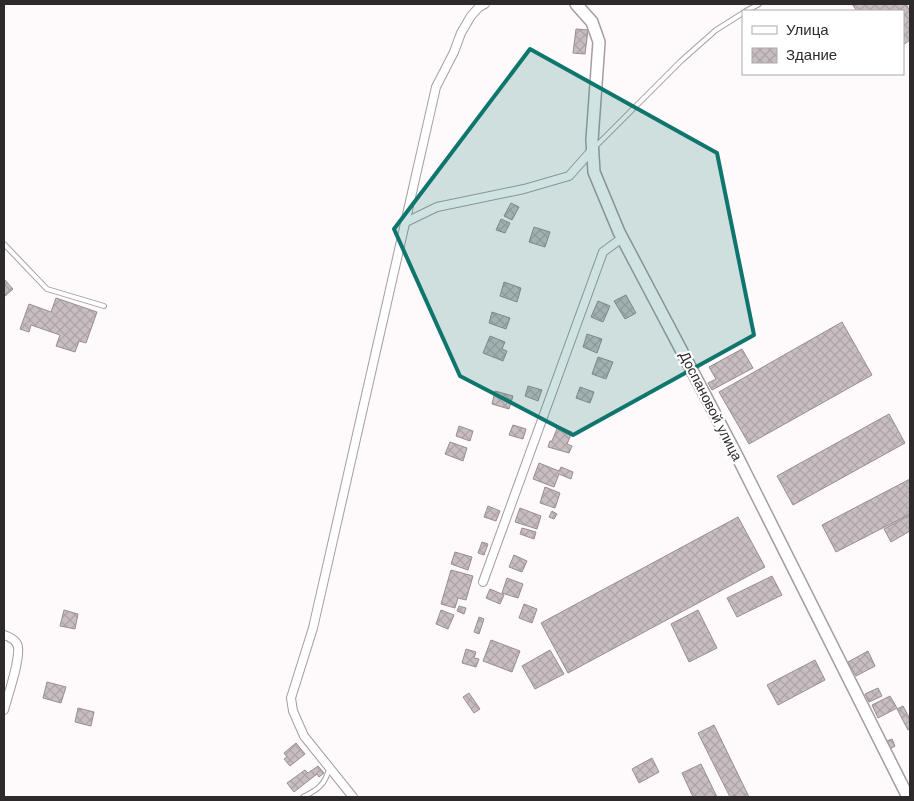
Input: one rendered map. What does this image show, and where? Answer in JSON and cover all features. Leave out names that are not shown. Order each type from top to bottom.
[{"type":"street","points":[[354,797],[304,736],[296,721],[291,698],[313,628],[436,87],[454,52],[464,27],[471,16],[484,4]]},
{"type":"street","name":"Доспановой улица","points":[[576,4],[592,22],[600,42],[592,132],[594,172],[622,238],[734,452],[905,796]]},
{"type":"street","points":[[406,222],[437,207],[524,189],[569,176],[593,149]]},
{"type":"street","points":[[483,582],[603,252],[622,238]]},
{"type":"street","points":[[4,636],[10,637],[16,642],[18,647],[15,670],[4,710]]},
{"type":"lane","points":[[748,10],[759,4]]},
{"type":"lane","points":[[593,149],[681,61],[716,30],[742,13]]},
{"type":"lane","points":[[4,244],[47,289],[104,306]]},
{"type":"lane","points":[[303,797],[318,790],[327,779],[329,767]]},
{"type":"highlighted area","points":[[530,49],[717,153],[754,335],[573,435],[460,376],[394,229]]},
{"type":"building","points":[[852,4],[906,4],[910,11],[910,40],[904,44],[904,10],[856,10]]},
{"type":"building","points":[[576,29],[588,30],[585,54],[573,53]]},
{"type":"building","points":[[511,203],[519,207],[512,220],[504,216]]},
{"type":"building","points":[[501,219],[510,223],[505,233],[496,230]]},
{"type":"building","points":[[534,227],[550,232],[545,247],[529,242]]},
{"type":"building","points":[[4,279],[13,289],[4,297]]},
{"type":"building","points":[[504,282],[521,288],[517,302],[500,296]]},
{"type":"building","points":[[626,295],[636,313],[625,319],[614,301]]},
{"type":"building","points":[[56,298],[97,312],[86,343],[79,341],[75,352],[56,346],[60,335],[31,325],[29,332],[20,329],[29,304],[51,312]]},
{"type":"building","points":[[598,301],[610,306],[603,322],[591,317]]},
{"type":"building","points":[[492,312],[510,318],[506,329],[489,323]]},
{"type":"building","points":[[842,322],[872,375],[749,444],[719,392]]},
{"type":"building","points":[[587,334],[602,339],[597,353],[583,347]]},
{"type":"building","points":[[490,336],[505,342],[502,349],[507,351],[503,361],[483,353]]},
{"type":"building","points":[[742,349],[753,368],[712,390],[708,383],[716,379],[709,367]]},
{"type":"building","points":[[598,357],[613,362],[606,379],[592,374]]},
{"type":"building","points":[[528,386],[542,390],[538,401],[525,396]]},
{"type":"building","points":[[580,387],[594,392],[590,403],[576,398]]},
{"type":"building","points":[[495,391],[513,396],[509,409],[492,404]]},
{"type":"building","points":[[889,414],[905,443],[793,505],[777,476]]},
{"type":"building","points":[[513,425],[526,429],[523,439],[509,435]]},
{"type":"building","points":[[459,426],[473,431],[470,441],[456,436]]},
{"type":"building","points":[[558,426],[572,432],[567,444],[572,446],[569,453],[548,447]]},
{"type":"building","points":[[450,442],[467,448],[463,461],[445,454]]},
{"type":"building","points":[[539,463],[559,471],[561,467],[573,472],[571,479],[559,474],[554,487],[533,479]]},
{"type":"building","points":[[910,479],[910,514],[836,552],[822,525]]},
{"type":"building","points":[[545,487],[560,493],[555,508],[540,503]]},
{"type":"building","points":[[488,506],[500,511],[496,521],[484,517]]},
{"type":"building","points":[[520,508],[541,516],[537,529],[515,522]]},
{"type":"building","points":[[552,511],[557,514],[554,519],[549,517]]},
{"type":"building","points":[[910,515],[910,531],[891,542],[884,529]]},
{"type":"building","points":[[738,517],[765,567],[568,673],[541,623]]},
{"type":"building","points":[[522,528],[536,532],[534,539],[520,534]]},
{"type":"building","points":[[482,542],[488,544],[484,555],[478,553]]},
{"type":"building","points":[[455,552],[472,557],[468,570],[451,564]]},
{"type":"building","points":[[514,555],[527,561],[522,572],[509,567]]},
{"type":"building","points":[[451,570],[473,576],[466,600],[458,598],[455,608],[441,604]]},
{"type":"building","points":[[772,576],[782,595],[737,617],[727,598]]},
{"type":"building","points":[[507,578],[523,584],[518,598],[502,593]]},
{"type":"building","points":[[490,589],[504,595],[500,604],[486,598]]},
{"type":"building","points":[[524,604],[537,609],[532,623],[519,618]]},
{"type":"building","points":[[459,606],[466,608],[464,614],[457,611]]},
{"type":"building","points":[[64,610],[78,614],[75,629],[60,626]]},
{"type":"building","points":[[441,610],[454,615],[448,629],[436,624]]},
{"type":"building","points":[[698,610],[717,648],[689,662],[671,624]]},
{"type":"building","points":[[479,617],[484,619],[479,634],[474,632]]},
{"type":"building","points":[[491,640],[520,651],[512,672],[483,661]]},
{"type":"building","points":[[466,649],[476,652],[474,658],[479,659],[476,667],[462,663]]},
{"type":"building","points":[[550,650],[564,674],[535,689],[522,666]]},
{"type":"building","points":[[868,651],[875,666],[856,676],[848,662]]},
{"type":"building","points":[[815,660],[825,680],[778,705],[767,685]]},
{"type":"building","points":[[47,682],[66,687],[61,703],[43,698]]},
{"type":"building","points":[[878,688],[882,696],[869,702],[865,694]]},
{"type":"building","points":[[469,693],[480,709],[474,713],[463,697]]},
{"type":"building","points":[[890,696],[897,708],[878,718],[872,705]]},
{"type":"building","points":[[903,706],[910,719],[910,729],[908,730],[897,709]]},
{"type":"building","points":[[78,708],[94,712],[91,726],[75,722]]},
{"type":"building","points":[[714,725],[749,797],[736,797],[735,795],[730,797],[698,733]]},
{"type":"building","points":[[892,739],[895,746],[890,749],[887,741]]},
{"type":"building","points":[[296,743],[305,754],[290,766],[284,759],[287,757],[284,753]]},
{"type":"building","points":[[652,758],[659,772],[639,783],[632,769]]},
{"type":"building","points":[[701,764],[717,797],[693,797],[682,773]]},
{"type":"building","points":[[318,766],[324,773],[319,777],[317,774],[294,792],[287,783],[305,770],[308,773]]}]
